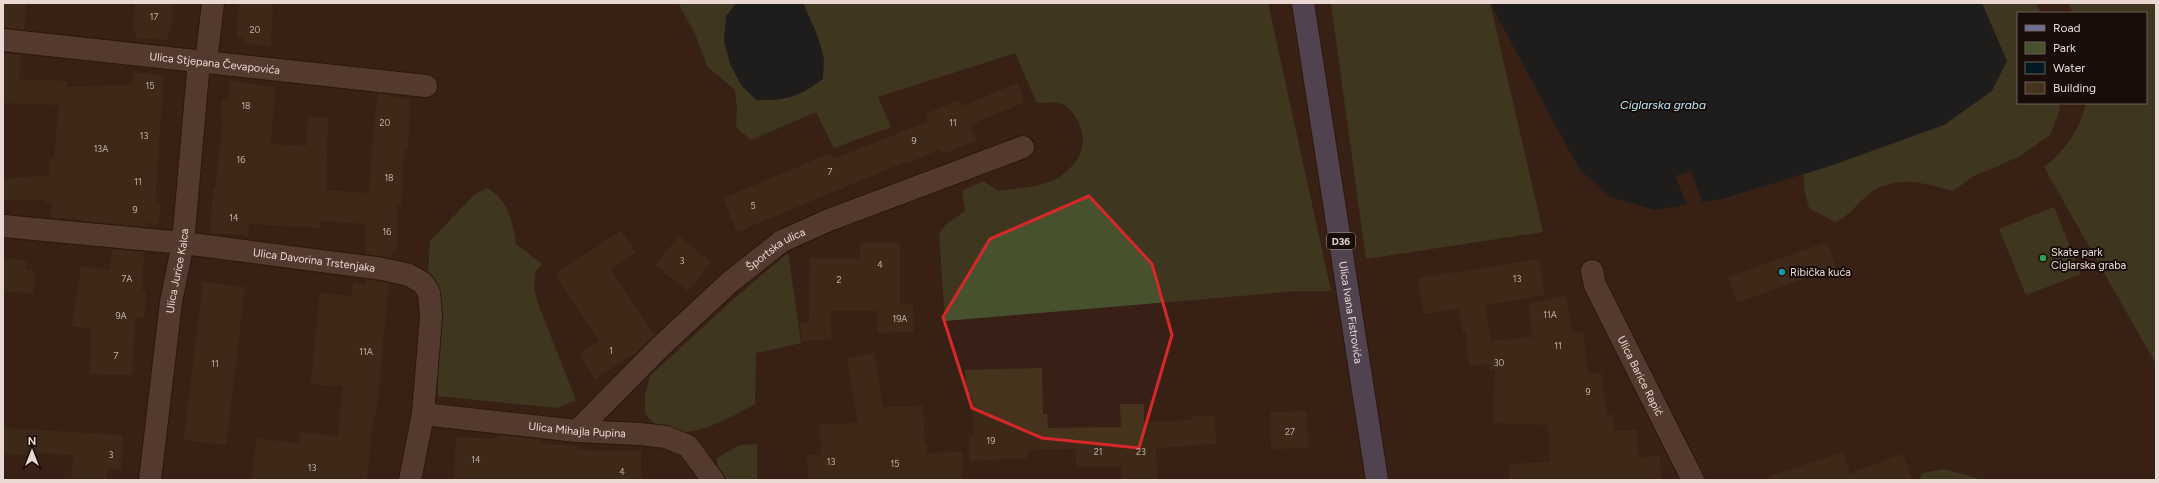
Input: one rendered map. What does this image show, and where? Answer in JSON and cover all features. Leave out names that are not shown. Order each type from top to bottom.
[{"type":"main road","name":"Ulica Ivana Fistrovića","points":[[1303,3],[1377,480]]},
{"type":"street","name":"Ulica Jurice Kalca","points":[[150,480],[171,302],[183,243],[203,62],[213,3]]},
{"type":"street","name":"Ulica Stjepana Čevapovića","points":[[3,40],[426,86]]},
{"type":"street","name":"Športska ulica","points":[[577,431],[660,347],[730,282],[782,241],[830,220],[1023,147]]},
{"type":"street","name":"Ulica Davorina Trstenjaka","points":[[3,226],[183,243],[397,272],[423,283],[429,293],[431,317],[423,414],[410,480]]},
{"type":"street","name":"Ulica Barice Rapić","points":[[1592,271],[1595,285],[1693,480]]},
{"type":"street","name":"Ulica Mihajla Pupina","points":[[423,414],[577,431],[640,434],[666,437],[688,446],[713,480]]},
{"type":"highlighted area","points":[[1089,196],[1152,264],[1172,335],[1139,448],[1042,438],[972,408],[943,317],[990,239]]},
{"type":"green space","points":[[678,3],[1268,3],[1331,291],[1297,291],[945,321],[939,234],[945,225],[965,211],[962,191],[983,181],[998,191],[1040,185],[1061,176],[1075,163],[1082,149],[1083,141],[1080,125],[1072,112],[1061,104],[1037,103],[1015,53],[878,97],[891,127],[834,148],[816,112],[751,140],[736,127],[737,110],[735,90],[708,67],[695,34]]},
{"type":"green space","points":[[1331,3],[1490,3],[1543,232],[1366,259]]},
{"type":"green space","points":[[1972,3],[2036,3],[2040,12],[2017,12],[2017,104],[2060,104],[2059,112],[2050,135],[2018,157],[1972,177],[1953,191],[1917,183],[1895,183],[1874,191],[1840,220],[1835,222],[1809,208],[1804,188],[1804,171]]},
{"type":"green space","points":[[2068,3],[2156,3],[2156,364],[2044,167],[2059,154],[2071,139],[2080,122],[2086,104],[2147,104],[2147,12],[2072,12]]},
{"type":"green space","points":[[488,188],[495,193],[505,205],[513,227],[516,244],[542,264],[535,272],[534,287],[538,304],[576,400],[557,408],[438,396],[437,297],[429,281],[428,272],[430,241],[475,194]]},
{"type":"green space","name":"Skate park Ciglarska graba","points":[[2054,207],[2081,274],[2026,295],[1999,229]]},
{"type":"green space","points":[[788,253],[801,343],[756,353],[755,404],[720,422],[693,431],[680,432],[668,430],[656,425],[645,413],[645,396],[650,376],[737,296]]},
{"type":"green space","points":[[757,444],[757,480],[728,480],[718,468],[717,458],[740,445]]},
{"type":"green space","points":[[1944,469],[1983,480],[1919,480],[1923,473]]},
{"type":"water","points":[[736,3],[803,3],[817,34],[824,58],[823,79],[807,90],[792,97],[776,100],[756,100],[741,85],[730,64],[724,41],[726,16]]},
{"type":"water","name":"Ciglarska graba","points":[[1490,3],[1982,3],[2007,61],[1992,91],[1944,125],[1830,166],[1722,199],[1655,210],[1610,197],[1579,169]]},
{"type":"pier","points":[[1691,171],[1703,204],[1688,207],[1675,176]]},
{"type":"building","points":[[3,3],[26,3],[24,30],[3,28]]},
{"type":"building","points":[[135,3],[173,3],[171,33],[168,33],[167,40],[136,38],[136,31],[133,31]]},
{"type":"building","points":[[239,3],[273,3],[271,46],[242,44],[244,38],[237,38]]},
{"type":"building","points":[[3,53],[21,55],[19,79],[67,81],[67,87],[132,85],[133,73],[164,75],[155,203],[160,203],[159,224],[145,223],[145,227],[81,221],[81,219],[51,218],[52,203],[45,202],[45,200],[3,200],[3,179],[49,175],[50,158],[54,158],[59,105],[3,103]]},
{"type":"building","points":[[230,81],[275,87],[271,144],[306,146],[308,117],[328,118],[326,190],[369,193],[373,135],[378,93],[410,100],[408,150],[404,150],[401,206],[397,206],[397,251],[392,251],[392,258],[366,254],[366,224],[321,221],[321,228],[249,224],[248,235],[210,233],[213,190],[215,190],[223,119],[221,119],[222,100],[228,101]]},
{"type":"building","points":[[1017,83],[1025,102],[970,125],[976,141],[942,154],[940,149],[906,164],[905,162],[737,232],[723,198],[831,153],[833,159],[929,121],[926,114],[959,100],[962,106]]},
{"type":"building","points":[[621,231],[636,253],[611,269],[654,335],[637,352],[595,379],[579,354],[599,341],[555,274]]},
{"type":"building","points":[[679,236],[711,262],[688,291],[655,265]]},
{"type":"building","points":[[860,242],[900,242],[900,304],[913,304],[914,332],[878,333],[877,311],[830,311],[832,339],[802,341],[800,323],[809,322],[810,258],[860,258]]},
{"type":"building","name":"Ribička kuća","points":[[1827,242],[1836,267],[1737,303],[1728,277]]},
{"type":"building","points":[[112,249],[144,252],[142,291],[146,291],[144,318],[135,318],[132,375],[90,374],[91,329],[72,326],[81,266],[110,270]]},
{"type":"building","points":[[3,258],[27,261],[26,270],[36,271],[33,294],[3,291]]},
{"type":"building","points":[[1539,259],[1545,295],[1485,305],[1491,341],[1533,337],[1528,303],[1566,296],[1572,333],[1583,332],[1588,374],[1601,372],[1607,415],[1613,415],[1614,431],[1637,430],[1638,457],[1660,456],[1661,480],[1509,480],[1509,464],[1550,462],[1548,425],[1493,423],[1495,370],[1489,370],[1489,364],[1469,366],[1466,332],[1463,333],[1459,309],[1424,314],[1418,278]]},
{"type":"building","points":[[366,279],[389,283],[376,416],[373,416],[367,480],[251,480],[257,438],[299,444],[300,432],[338,436],[343,387],[311,384],[320,293],[352,296],[353,283],[366,284]]},
{"type":"building","points":[[203,282],[245,287],[226,445],[184,440]]},
{"type":"building","points":[[874,353],[883,407],[923,406],[925,444],[927,444],[927,453],[962,452],[962,480],[808,480],[807,455],[821,455],[820,424],[858,423],[847,358]]},
{"type":"building","points":[[1042,368],[1043,414],[1047,414],[1048,428],[1121,427],[1120,404],[1144,404],[1144,422],[1193,420],[1193,416],[1215,416],[1216,444],[1156,448],[1157,480],[1122,480],[1122,466],[1076,466],[1076,449],[1028,450],[1028,458],[970,461],[969,436],[974,436],[972,397],[966,397],[965,370]]},
{"type":"building","points":[[1307,411],[1308,448],[1271,449],[1270,412]]},
{"type":"building","points":[[3,428],[123,435],[121,470],[108,469],[107,480],[71,480],[73,455],[32,453],[31,455],[3,454]]},
{"type":"building","points":[[497,435],[540,439],[539,443],[577,446],[577,450],[641,451],[641,480],[499,480],[454,478],[456,437],[497,439]]},
{"type":"building","points":[[1843,452],[1850,473],[1903,454],[1912,480],[1771,480],[1770,476]]},
{"type":"place","name":"Skate park Ciglarska graba","points":[[2043,258]]},
{"type":"place","name":"Ribička kuća","points":[[1782,272]]}]
